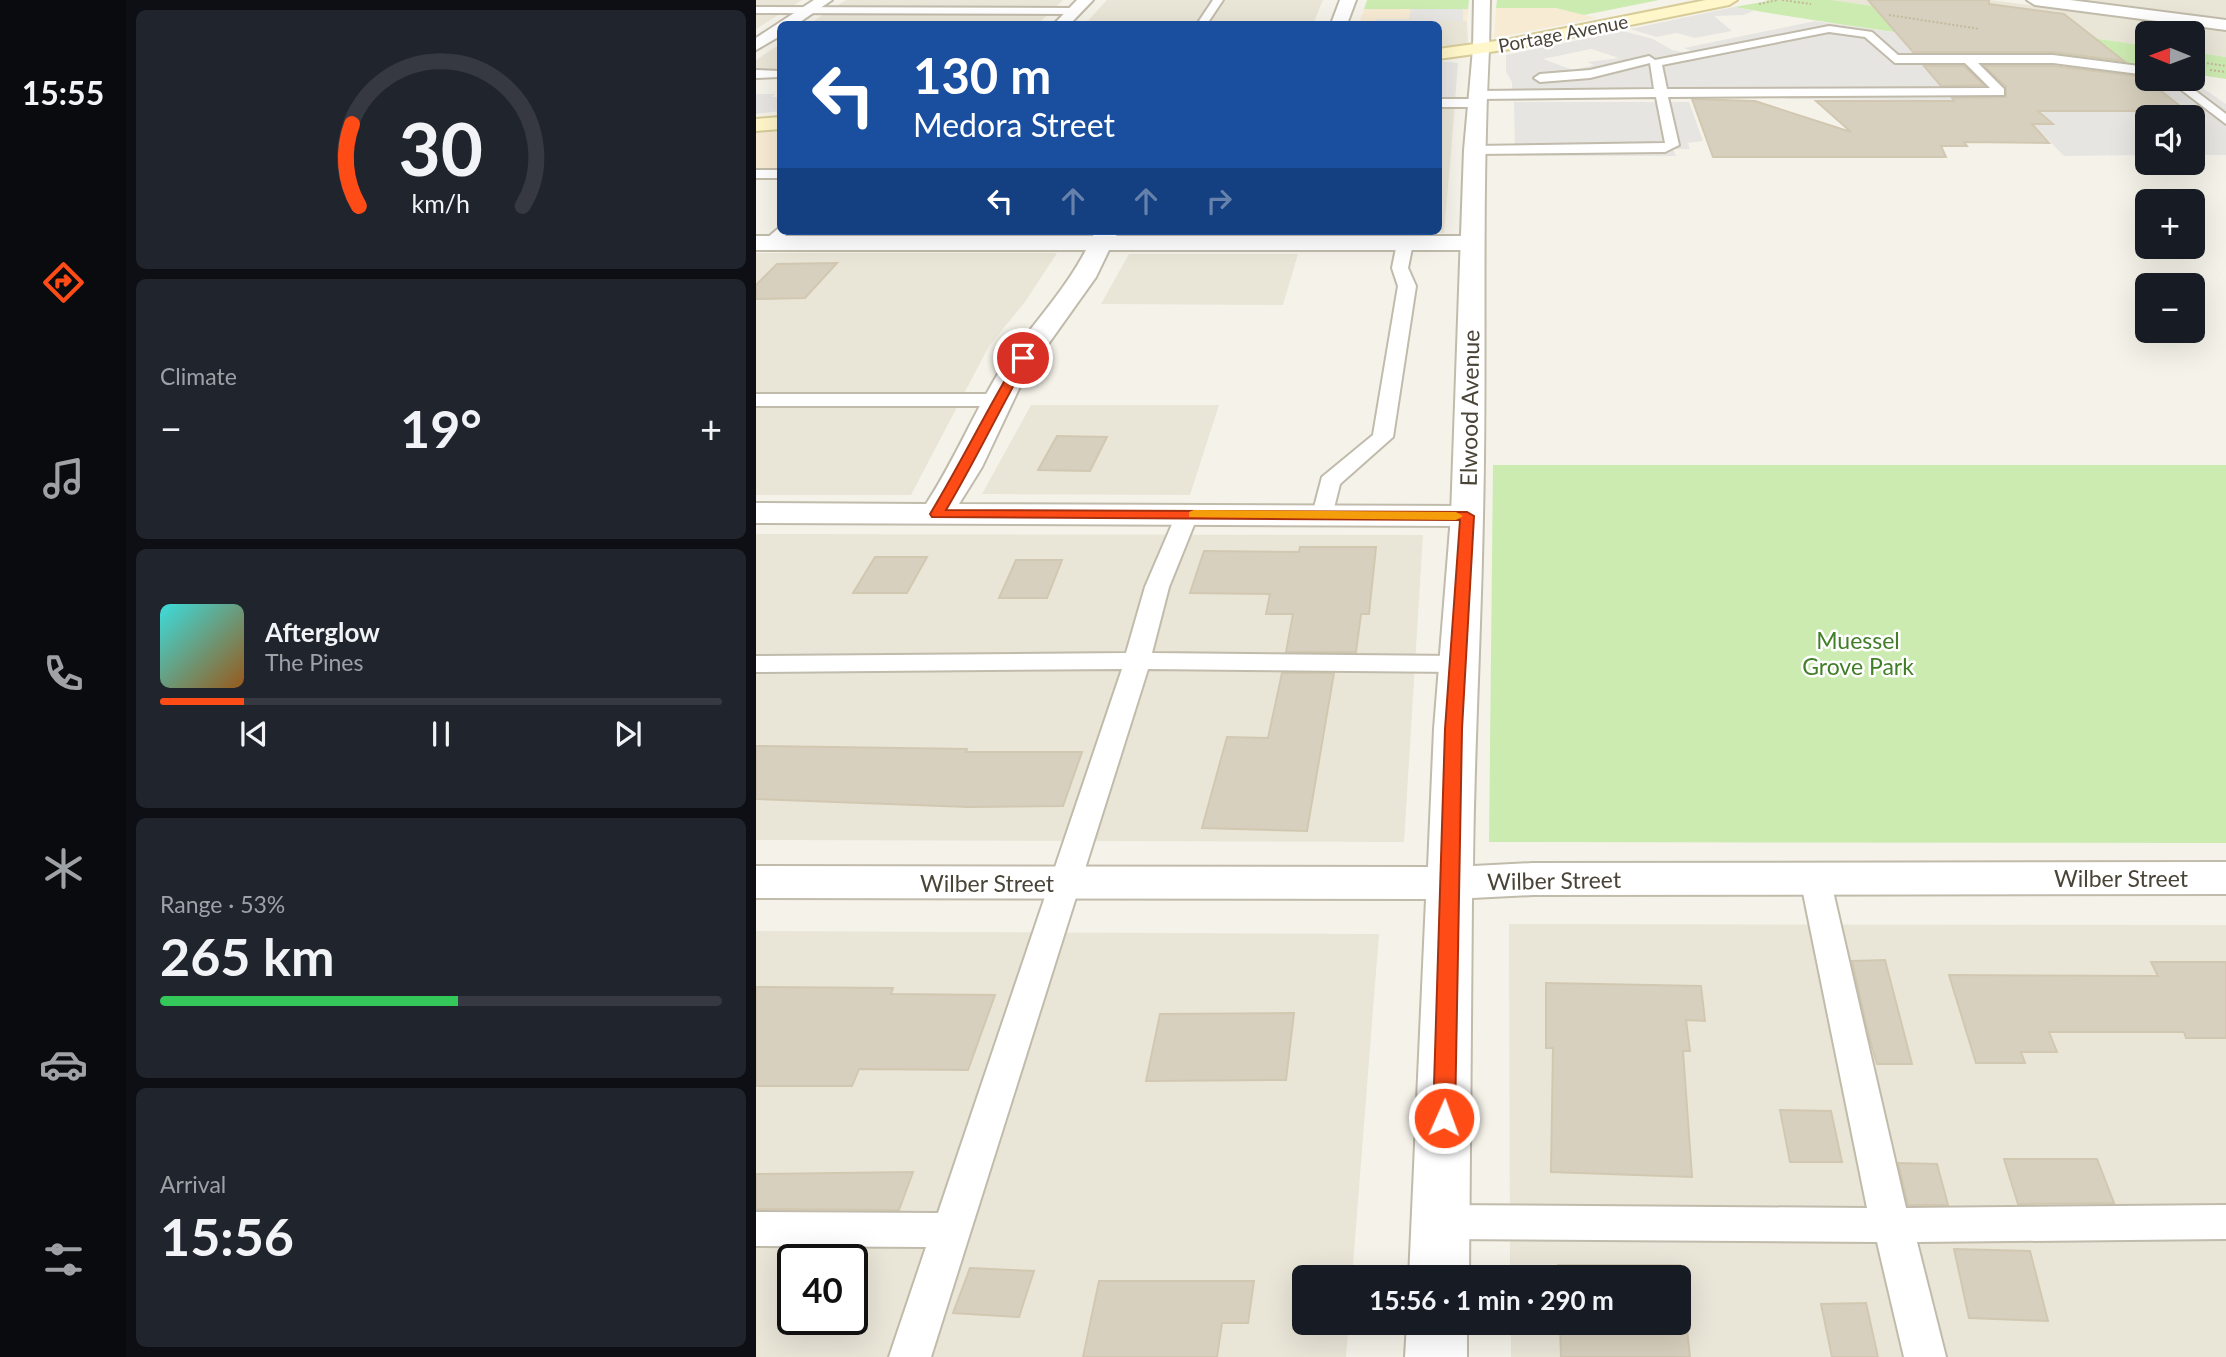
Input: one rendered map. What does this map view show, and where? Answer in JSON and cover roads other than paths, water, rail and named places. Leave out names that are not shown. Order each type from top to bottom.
[{"type":"main road","name":"Portage Avenue","points":[[1442,54],[1481,49],[1725,1]]},
{"type":"main road","points":[[756,125],[777,122]]},
{"type":"street","points":[[792,21],[824,0]]},
{"type":"street","points":[[1340,21],[1348,0]]},
{"type":"street","name":"Elwood Avenue","points":[[1439,1265],[1458,664],[1467,516],[1474,150],[1482,0]]},
{"type":"street","points":[[2035,0],[2226,25]]},
{"type":"street","points":[[1065,21],[1080,6]]},
{"type":"street","points":[[756,45],[777,31]]},
{"type":"street","points":[[936,514],[966,467],[998,400],[1037,338],[1084,277],[1104,237]]},
{"type":"street","points":[[769,239],[1291,237],[1405,243],[1472,243]]},
{"type":"street","points":[[756,513],[1467,516]]},
{"type":"street","name":"Wilber Street","points":[[756,882],[1451,883],[1533,878],[2226,878]]},
{"type":"street","points":[[1436,1357],[1437,1335]]},
{"type":"lane","points":[[928,21],[956,0]]},
{"type":"lane","points":[[1204,21],[1218,0]]},
{"type":"lane","points":[[756,10],[942,11],[1080,6]]},
{"type":"lane","points":[[1474,150],[1660,149],[1672,145],[1656,63],[1829,29],[1868,34],[1895,59],[2053,59],[2135,69]]},
{"type":"lane","points":[[1442,103],[1661,93],[2000,92],[1968,59]]},
{"type":"lane","points":[[1522,78],[1590,74],[1649,60]]},
{"type":"lane","points":[[756,74],[777,74]]},
{"type":"lane","points":[[2189,91],[2226,120]]},
{"type":"lane","points":[[756,174],[777,174]]},
{"type":"lane","points":[[1323,515],[1330,482],[1383,437],[1407,286],[1400,268],[1405,243]]},
{"type":"lane","points":[[756,400],[998,400]]},
{"type":"lane","points":[[910,1357],[1138,661],[1157,587],[1187,514]]},
{"type":"lane","points":[[756,664],[1138,661],[1458,664]]},
{"type":"lane","points":[[1815,878],[1880,1187],[1903,1262],[1925,1357]]},
{"type":"lane","points":[[1441,1222],[1892,1225],[2226,1222]]},
{"type":"lane","points":[[756,1229],[952,1230]]},
{"type":"park label","name":"Muessel Grove Park","points":[[1858,653]]}]
